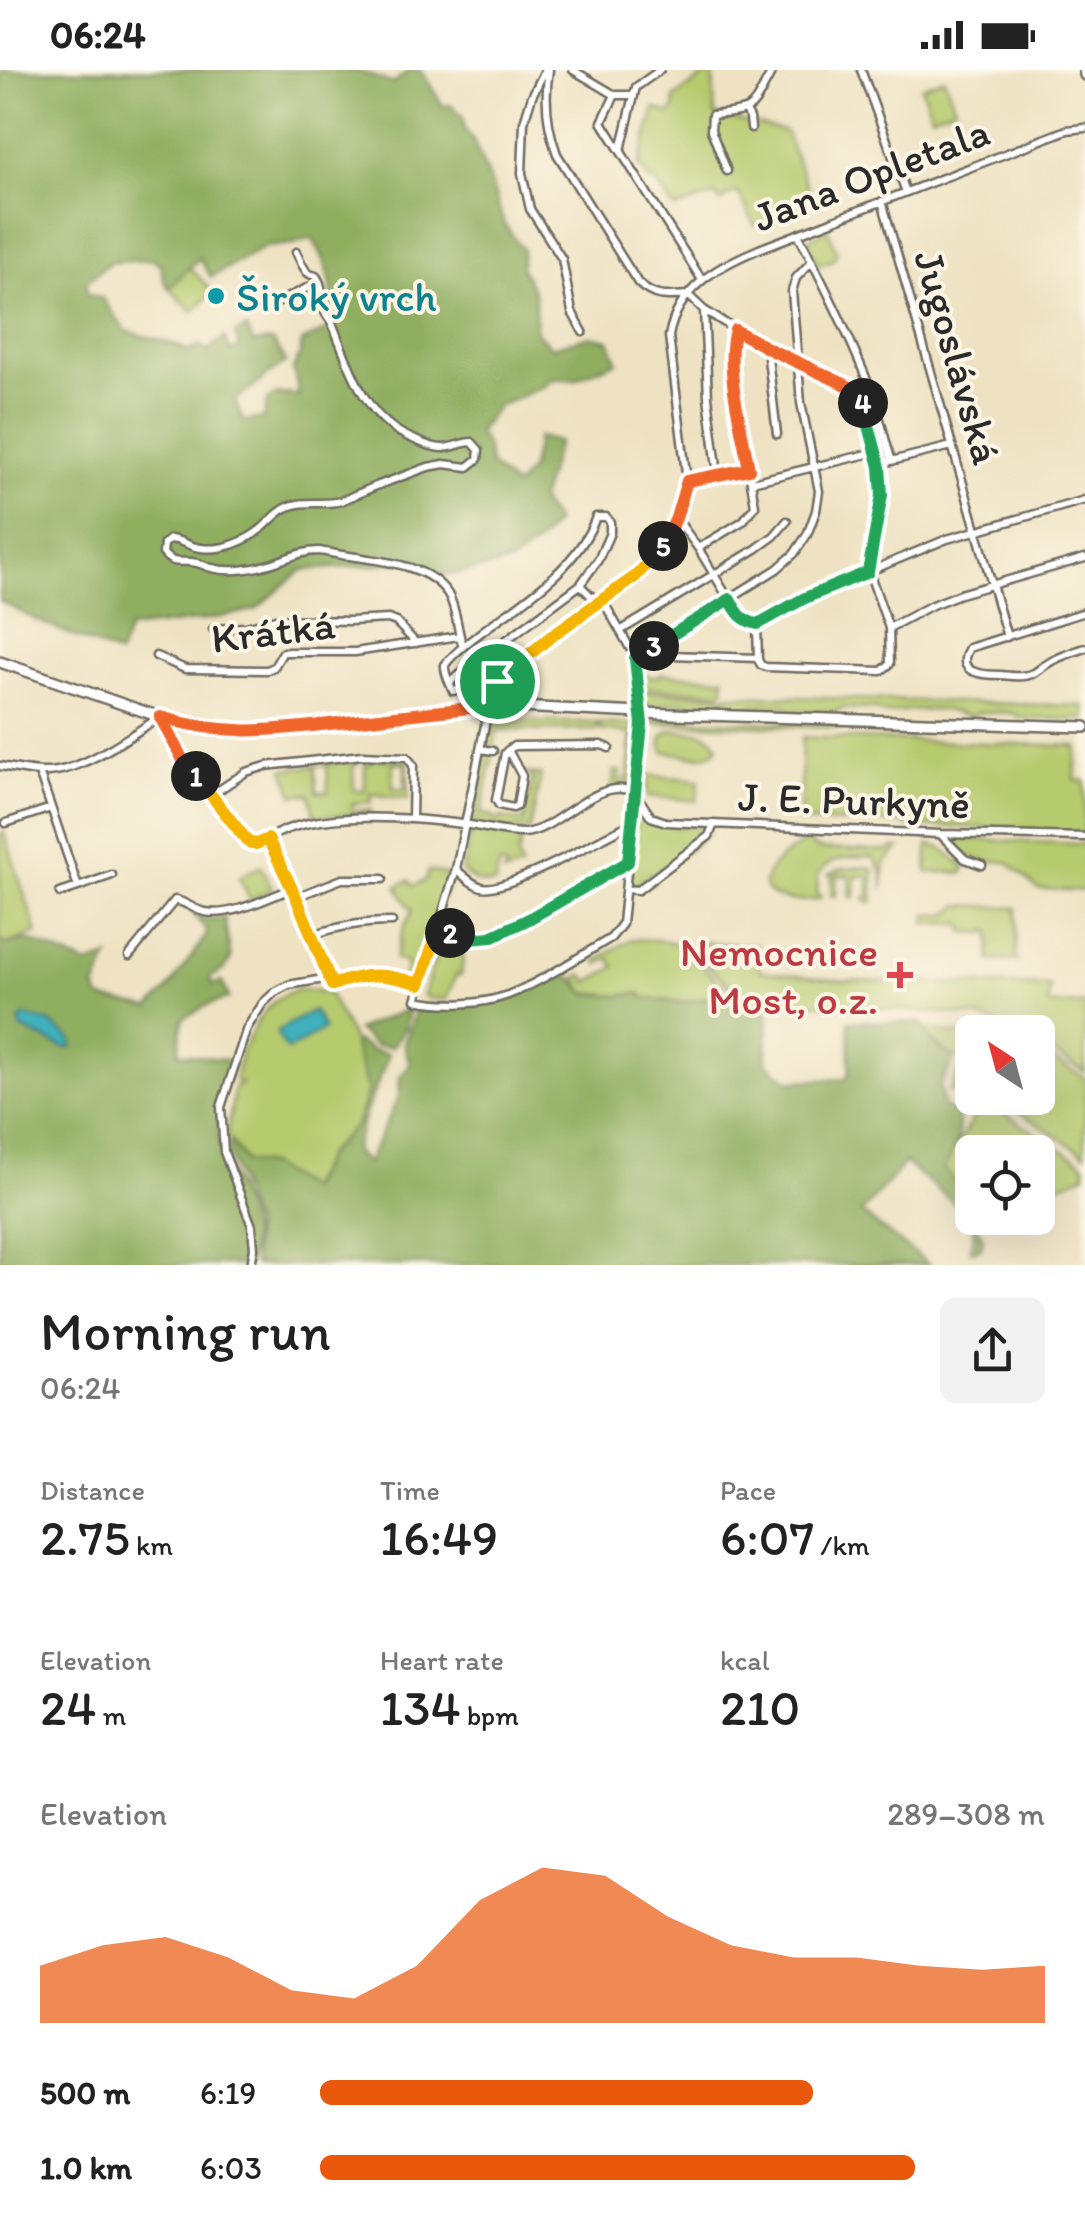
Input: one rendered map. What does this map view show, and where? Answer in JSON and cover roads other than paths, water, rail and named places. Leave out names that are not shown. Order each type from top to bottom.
[{"type":"street","points":[[547,70],[549,130],[557,154],[638,283],[648,293],[664,297],[688,295],[704,310],[769,349],[874,398]]},
{"type":"street","points":[[547,70],[532,96],[524,122],[522,173],[530,209],[562,259],[572,312],[583,332]]},
{"type":"street","points":[[573,70],[614,95],[634,95]]},
{"type":"street","points":[[620,152],[636,87],[660,70]]},
{"type":"street","points":[[727,171],[712,130],[712,115],[752,108],[772,70]]},
{"type":"street","points":[[861,70],[906,192]]},
{"type":"street","points":[[614,95],[602,122],[702,280]]},
{"type":"street","points":[[746,112],[751,128]]},
{"type":"street","name":"Jana Opletala","points":[[688,295],[702,280],[742,256],[1067,130],[1085,128]]},
{"type":"street","name":"Jugoslávská","points":[[882,201],[1007,637]]},
{"type":"street","points":[[798,234],[852,344],[874,398],[892,462]]},
{"type":"street","points":[[296,252],[311,286],[320,292]]},
{"type":"street","points":[[638,656],[777,569],[808,535],[819,490],[801,403],[792,291],[796,278],[812,262]]},
{"type":"street","points":[[308,273],[321,284],[322,308],[372,411],[403,435],[438,447],[472,442],[480,456],[468,467],[444,464],[428,468],[342,502],[288,506],[236,544],[212,549],[170,539],[162,550],[164,556],[170,562],[196,562],[230,570],[318,551],[417,570],[446,590],[463,646]]},
{"type":"street","points":[[279,302],[311,286]]},
{"type":"street","points":[[450,682],[580,585],[598,560],[610,533],[606,516],[596,516],[571,560],[555,576],[450,658],[445,665],[450,682],[454,691],[497,681],[599,600],[636,576],[667,540],[687,481],[669,336],[673,316],[688,295]]},
{"type":"street","points":[[704,310],[708,398],[718,476]]},
{"type":"street","points":[[698,548],[743,521],[754,506],[732,370],[735,330]]},
{"type":"street","points":[[769,349],[776,434]]},
{"type":"street","points":[[758,624],[761,666],[881,671],[890,664],[889,628],[868,572],[882,495],[879,464],[861,392]]},
{"type":"street","points":[[879,464],[952,446]]},
{"type":"street","points":[[752,482],[876,452]]},
{"type":"street","points":[[687,481],[749,469]]},
{"type":"street","points":[[676,518],[739,616],[758,624],[805,598],[948,539],[1085,500]]},
{"type":"street","points":[[620,630],[756,550],[787,521]]},
{"type":"street","points":[[889,628],[932,605],[1085,558]]},
{"type":"street","points":[[580,585],[599,600],[638,656],[640,714],[642,724],[622,924],[611,938],[512,994],[490,1001],[416,1000],[456,869],[480,748],[485,700],[640,714],[1085,727]]},
{"type":"street","points":[[1085,612],[969,648],[965,654],[970,670],[980,675],[1024,676],[1085,648]]},
{"type":"street","points":[[212,629],[276,620],[388,619],[416,643]]},
{"type":"street","name":"Krátká","points":[[156,656],[184,669],[267,670],[274,667],[283,652],[356,652],[459,636]]},
{"type":"street","points":[[662,641],[671,655]]},
{"type":"street","points":[[638,656],[758,658]]},
{"type":"street","points":[[0,662],[160,717],[212,730],[243,732],[483,711]]},
{"type":"street","points":[[495,702],[497,681]]},
{"type":"street","points":[[160,717],[183,760],[248,842],[256,844],[283,828],[303,823],[381,817],[528,832],[600,793],[628,789],[635,792]]},
{"type":"street","points":[[0,766],[52,772],[78,764],[160,717]]},
{"type":"street","points":[[480,748],[609,748]]},
{"type":"street","points":[[502,751],[522,776],[516,806],[512,808],[499,805],[496,800],[502,751]]},
{"type":"street","points":[[212,794],[246,772],[266,766],[362,755],[406,756],[413,764],[412,819]]},
{"type":"street","points":[[39,772],[78,886]]},
{"type":"street","name":"J. E. Purkyně","points":[[635,792],[651,816],[666,822],[1085,837]]},
{"type":"street","points":[[6,824],[51,808]]},
{"type":"street","points":[[456,869],[470,881],[494,887],[632,823]]},
{"type":"street","points":[[625,889],[638,890],[709,836],[714,824]]},
{"type":"street","points":[[940,834],[965,859],[982,865]]},
{"type":"street","points":[[268,839],[331,982]]},
{"type":"street","points":[[438,930],[470,939],[491,937],[628,862]]},
{"type":"street","points":[[60,893],[112,875]]},
{"type":"street","points":[[130,956],[175,900],[206,913],[236,910],[342,880],[383,879]]},
{"type":"street","points":[[313,936],[333,928],[392,922]]},
{"type":"street","points":[[251,1265],[252,1226],[224,1152],[221,1107],[246,1028],[264,1003],[288,985],[378,974],[420,984]]},
{"type":"water","points":[[313,1010],[324,1029],[286,1049],[277,1031]]},
{"type":"water","points":[[24,1016],[49,1022],[72,1040],[72,1047],[65,1048],[22,1029],[19,1021]]},
{"type":"place","name":"Široký vrch","points":[[216,296]]},
{"type":"place","name":"Nemocnice Most, o.z.","points":[[900,975]]}]
